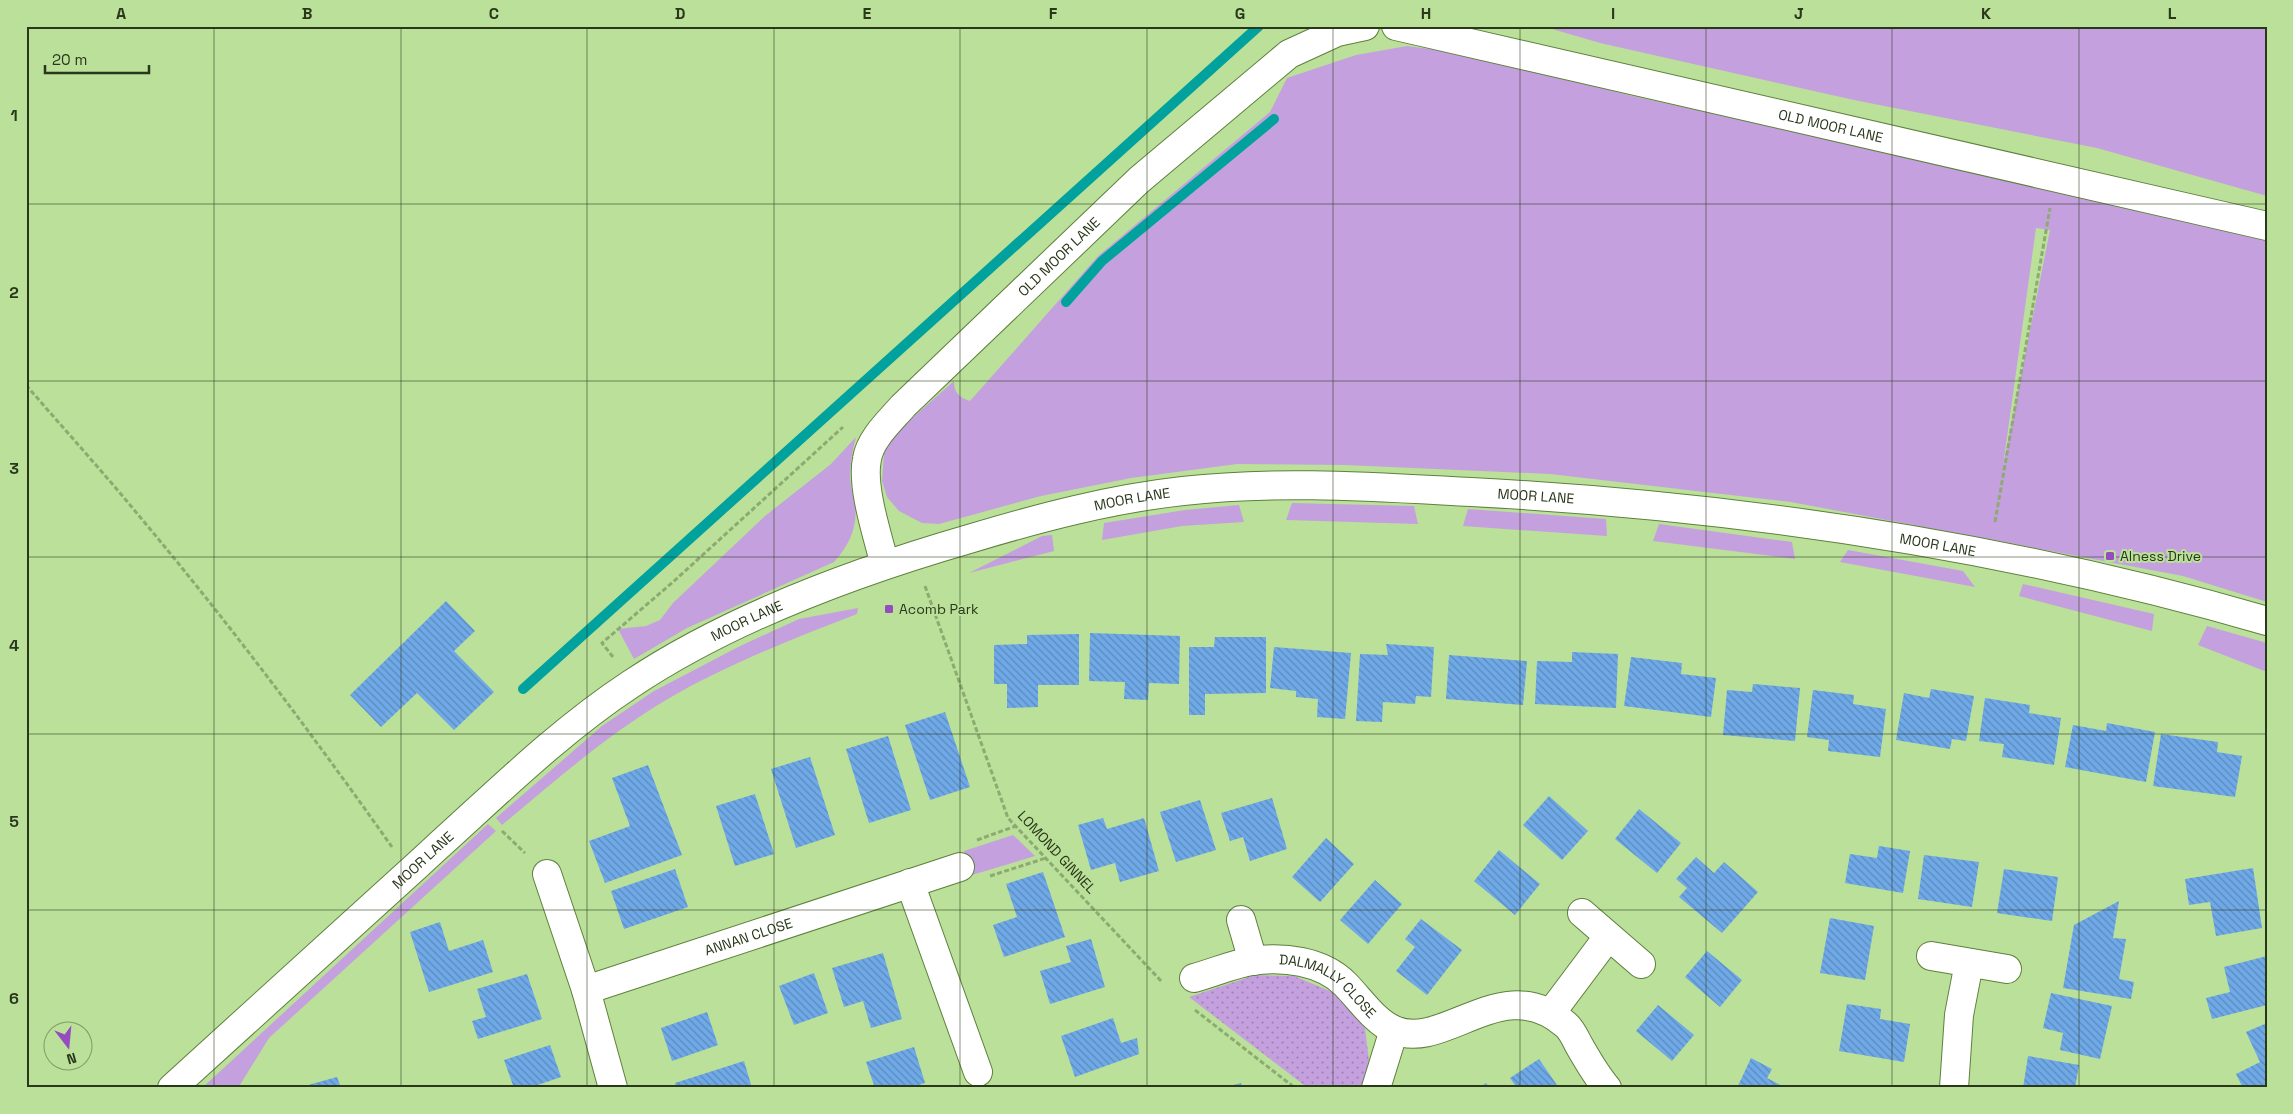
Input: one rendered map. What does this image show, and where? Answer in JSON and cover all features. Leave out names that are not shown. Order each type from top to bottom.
[{"type":"street","name":"OLD MOOR LANE","points":[[885,565],[870,501],[867,459],[879,434],[903,406],[1139,180],[1290,54],[1337,32],[1365,26]]},
{"type":"street","name":"OLD MOOR LANE","points":[[1396,26],[2267,226]]},
{"type":"street","name":"MOOR LANE","points":[[172,1088],[409,872],[582,718],[631,683],[695,645],[793,601],[914,555],[1072,510],[1173,492],[1259,486],[1338,485],[1547,496],[1665,506],[1811,526],[1989,555],[2086,575],[2267,621]]},
{"type":"street","name":"ANNAN CLOSE","points":[[586,990],[960,867]]},
{"type":"street","points":[[547,874],[586,990],[613,1088]]},
{"type":"street","points":[[910,883],[978,1072]]},
{"type":"street","points":[[1582,913],[1608,938],[1641,964]]},
{"type":"street","name":"DALMALLY CLOSE","points":[[1241,920],[1253,961]]},
{"type":"street","points":[[1551,1013],[1608,938]]},
{"type":"street","points":[[1931,956],[2008,969]]},
{"type":"street","name":"DALMALLY CLOSE","points":[[1194,978],[1253,961],[1296,960],[1322,969],[1343,982],[1375,1016],[1394,1030],[1417,1034],[1436,1029],[1478,1012],[1509,1006],[1532,1006],[1551,1013],[1568,1026],[1597,1076],[1607,1088]]},
{"type":"street","points":[[1954,1088],[1959,1015],[1969,962]]},
{"type":"street","points":[[1376,1088],[1394,1030]]},
{"type":"path","points":[[1989,555],[2055,178]]},
{"type":"path","points":[[26,385],[140,517],[266,675],[324,751],[409,872]]},
{"type":"path","points":[[631,683],[602,643],[673,582],[850,421]]},
{"type":"path","name":"LOMOND GINNEL","points":[[914,555],[1008,818],[1164,984]]},
{"type":"path","points":[[479,809],[547,874]]},
{"type":"path","points":[[1194,1009],[1296,1088]]},
{"type":"shaded area","points":[[1542,26],[2267,26],[2267,196],[2097,148],[1854,100],[1600,43]]},
{"type":"shaded area","points":[[1407,46],[1468,54],[1628,95],[2025,182],[2254,235],[2267,240],[2267,602],[2183,576],[1791,502],[1550,474],[1345,465],[1237,464],[1131,478],[1041,496],[939,524],[922,523],[899,511],[887,497],[882,481],[884,453],[893,435],[954,381],[958,394],[970,401],[1098,256],[1270,112],[1287,78],[1356,55]],"holes":[[[2036,228],[2050,230],[2003,466]]]},
{"type":"shaded area","points":[[856,437],[850,474],[856,511],[854,527],[844,549],[834,562],[687,628],[634,659],[618,629],[646,626],[660,620],[673,603],[765,516],[831,464]]},
{"type":"shaded area","points":[[1292,503],[1414,506],[1418,524],[1286,520]]},
{"type":"shaded area","points":[[1239,505],[1244,522],[1182,526],[1102,540],[1104,523],[1185,510]]},
{"type":"shaded area","points":[[1468,509],[1606,519],[1607,536],[1463,526]]},
{"type":"shaded area","points":[[1659,524],[1792,542],[1795,559],[1653,541]]},
{"type":"shaded area","points":[[1052,535],[1054,551],[969,573],[1042,536]]},
{"type":"shaded area","points":[[1848,550],[1963,571],[1975,587],[1840,562]]},
{"type":"shaded area","points":[[2023,584],[2154,614],[2152,631],[2019,596]]},
{"type":"shaded area","points":[[858,608],[857,614],[736,664],[666,700],[602,743],[502,825],[496,818],[602,726],[654,691],[740,646],[799,619]]},
{"type":"shaded area","points":[[2207,626],[2267,643],[2267,672],[2198,645]]},
{"type":"shaded area","points":[[488,824],[496,831],[269,1038],[238,1088],[202,1088]]},
{"type":"shaded area","points":[[1013,835],[1035,856],[972,875],[964,851]]},
{"type":"shaded area","points":[[1255,975],[1294,976],[1337,994],[1365,1028],[1369,1061],[1361,1088],[1308,1088],[1189,997]]},
{"type":"building","points":[[446,601],[475,631],[454,651],[494,692],[454,730],[417,693],[381,727],[350,695]]},
{"type":"building","points":[[1090,633],[1180,636],[1179,684],[1149,683],[1148,700],[1124,699],[1125,682],[1089,681]]},
{"type":"building","points":[[1079,634],[1079,685],[1038,685],[1038,707],[1007,708],[1007,684],[994,684],[994,645],[1027,644],[1027,635]]},
{"type":"building","points":[[1215,637],[1266,637],[1266,693],[1205,694],[1205,715],[1189,715],[1189,647],[1214,647]]},
{"type":"building","points":[[1386,644],[1434,647],[1431,697],[1416,696],[1415,704],[1383,702],[1382,722],[1356,721],[1360,654],[1388,655]]},
{"type":"building","points":[[1274,647],[1351,653],[1345,719],[1317,717],[1318,699],[1296,697],[1296,691],[1270,688]]},
{"type":"building","points":[[1572,652],[1618,654],[1616,708],[1535,704],[1537,661],[1572,662]]},
{"type":"building","points":[[1449,655],[1527,661],[1523,705],[1446,699]]},
{"type":"building","points":[[1631,657],[1682,663],[1681,674],[1716,678],[1711,717],[1624,706]]},
{"type":"building","points":[[1753,684],[1800,688],[1795,741],[1723,735],[1727,690],[1752,692]]},
{"type":"building","points":[[1931,689],[1974,696],[1966,741],[1952,739],[1950,749],[1896,740],[1904,693],[1929,698]]},
{"type":"building","points":[[1813,690],[1854,695],[1853,704],[1886,709],[1880,757],[1828,751],[1829,740],[1807,737]]},
{"type":"building","points":[[1985,698],[2030,705],[2029,713],[2061,718],[2054,765],[2002,757],[2004,744],[1979,741]]},
{"type":"building","points":[[945,712],[970,787],[930,800],[905,725]]},
{"type":"building","points":[[2107,723],[2155,732],[2146,782],[2065,767],[2073,725],[2106,731]]},
{"type":"building","points":[[2161,734],[2218,742],[2217,752],[2242,756],[2235,797],[2153,786]]},
{"type":"building","points":[[888,736],[911,810],[869,823],[846,749]]},
{"type":"building","points":[[810,757],[835,835],[796,848],[771,769]]},
{"type":"building","points":[[648,765],[682,855],[605,883],[589,841],[630,826],[612,778]]},
{"type":"building","points":[[755,794],[774,854],[735,866],[716,806]]},
{"type":"building","points":[[1549,796],[1588,831],[1562,860],[1523,825]]},
{"type":"building","points":[[1272,798],[1287,849],[1250,861],[1243,837],[1230,841],[1221,813]]},
{"type":"building","points":[[1200,800],[1216,850],[1176,862],[1160,812]]},
{"type":"building","points":[[1639,809],[1681,843],[1657,873],[1615,839]]},
{"type":"building","points":[[1103,818],[1107,829],[1144,818],[1159,871],[1120,882],[1115,863],[1091,870],[1078,825]]},
{"type":"building","points":[[1326,838],[1354,864],[1320,902],[1292,877]]},
{"type":"building","points":[[1879,846],[1910,851],[1903,893],[1845,883],[1850,854],[1877,858]]},
{"type":"building","points":[[1499,850],[1540,884],[1515,915],[1474,881]]},
{"type":"building","points":[[1924,855],[1979,862],[1972,907],[1918,899]]},
{"type":"building","points":[[1696,857],[1714,873],[1724,862],[1758,892],[1722,933],[1679,897],[1687,888],[1676,879]]},
{"type":"building","points":[[2253,868],[2262,928],[2216,936],[2210,902],[2189,905],[2185,879]]},
{"type":"building","points":[[675,869],[688,907],[624,929],[611,891]]},
{"type":"building","points":[[2004,869],[2058,877],[2052,921],[1997,913]]},
{"type":"building","points":[[1043,872],[1065,937],[1004,957],[993,925],[1017,917],[1006,884]]},
{"type":"building","points":[[1375,880],[1402,904],[1368,944],[1340,920]]},
{"type":"building","points":[[2119,901],[2113,938],[2126,939],[2119,979],[2134,982],[2131,999],[2063,988],[2074,925]]},
{"type":"building","points":[[1830,918],[1874,926],[1865,980],[1820,973]]},
{"type":"building","points":[[1421,919],[1462,950],[1427,995],[1396,971],[1415,947],[1405,939]]},
{"type":"building","points":[[440,922],[449,951],[483,940],[493,972],[429,992],[410,932]]},
{"type":"building","points":[[1091,939],[1105,987],[1050,1004],[1040,971],[1071,962],[1066,946]]},
{"type":"building","points":[[1707,951],[1742,980],[1720,1007],[1685,977]]},
{"type":"building","points":[[883,953],[902,1019],[871,1028],[863,1001],[844,1007],[832,968]]},
{"type":"building","points":[[2267,956],[2267,1005],[2212,1019],[2206,998],[2230,992],[2224,967]]},
{"type":"building","points":[[814,973],[828,1013],[794,1025],[779,986]]},
{"type":"building","points":[[527,974],[542,1019],[478,1039],[472,1021],[486,1017],[477,989]]},
{"type":"building","points":[[2051,993],[2112,1006],[2100,1059],[2060,1050],[2063,1033],[2043,1028]]},
{"type":"building","points":[[1847,1004],[1881,1009],[1880,1019],[1910,1024],[1904,1062],[1839,1051]]},
{"type":"building","points":[[1658,1005],[1694,1035],[1672,1061],[1636,1031]]},
{"type":"building","points":[[707,1012],[718,1045],[672,1061],[661,1028]]},
{"type":"building","points":[[1113,1018],[1121,1043],[1137,1038],[1139,1054],[1075,1077],[1061,1036]]},
{"type":"building","points":[[2267,1023],[2267,1086],[2262,1088],[2243,1088],[2236,1074],[2260,1062],[2246,1032]]},
{"type":"building","points":[[550,1045],[561,1077],[529,1088],[514,1088],[504,1060]]},
{"type":"building","points":[[914,1047],[925,1083],[909,1088],[875,1088],[866,1062]]},
{"type":"building","points":[[2028,1056],[2079,1065],[2075,1088],[2023,1088]]},
{"type":"building","points":[[1751,1058],[1772,1069],[1767,1078],[1786,1088],[1737,1088]]},
{"type":"building","points":[[1539,1059],[1559,1088],[1517,1088],[1510,1078]]},
{"type":"building","points":[[744,1061],[752,1088],[676,1088],[675,1083]]},
{"type":"building","points":[[337,1077],[341,1088],[301,1088],[301,1087]]},
{"type":"building","points":[[1241,1083],[1242,1088],[1226,1088],[1226,1087]]},
{"type":"building","points":[[1486,1083],[1490,1088],[1479,1088]]},
{"type":"waterway","points":[[523,689],[1259,26]]},
{"type":"waterway","points":[[1066,302],[1102,261],[1274,119]]},
{"type":"place","name":"Alness Drive","points":[[2110,556]]},
{"type":"place","name":"Acomb Park","points":[[889,609]]}]
